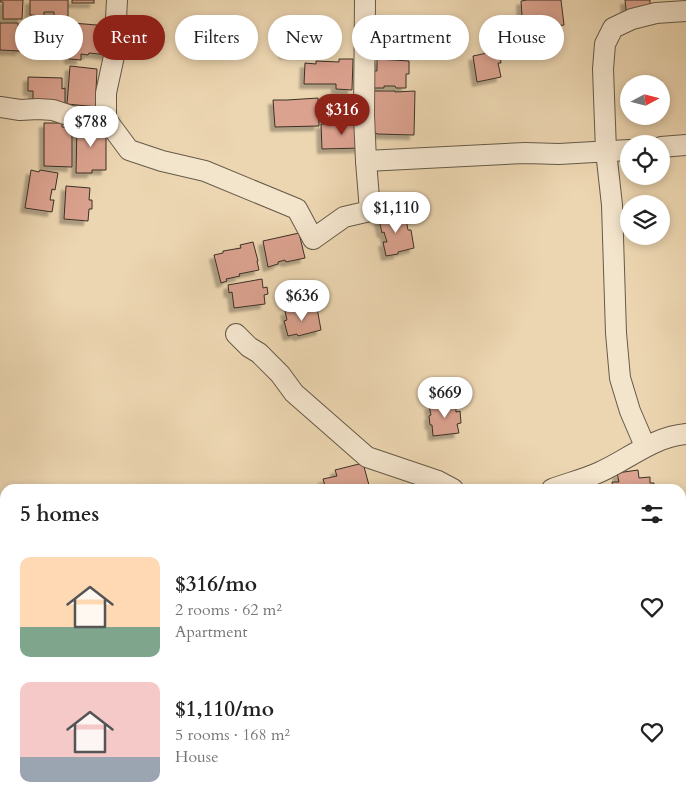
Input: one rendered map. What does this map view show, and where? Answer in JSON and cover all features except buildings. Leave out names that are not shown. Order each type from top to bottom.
[{"type":"street","points":[[117,0],[114,56],[106,93],[106,119],[129,150],[205,172],[297,209],[314,240],[344,218],[370,211],[364,115],[365,0]]},
{"type":"street","points":[[646,446],[630,411],[620,378],[616,332],[612,205],[606,151],[603,69],[605,44],[613,28],[655,6],[686,11]]},
{"type":"street","points":[[0,107],[20,110],[53,110],[71,116],[106,119]]},
{"type":"street","points":[[670,146],[686,145]]},
{"type":"street","points":[[366,161],[620,150]]},
{"type":"street","points":[[236,334],[280,374],[294,393],[367,457],[444,484]]},
{"type":"street","points":[[566,484],[600,472],[646,446],[686,434]]}]
